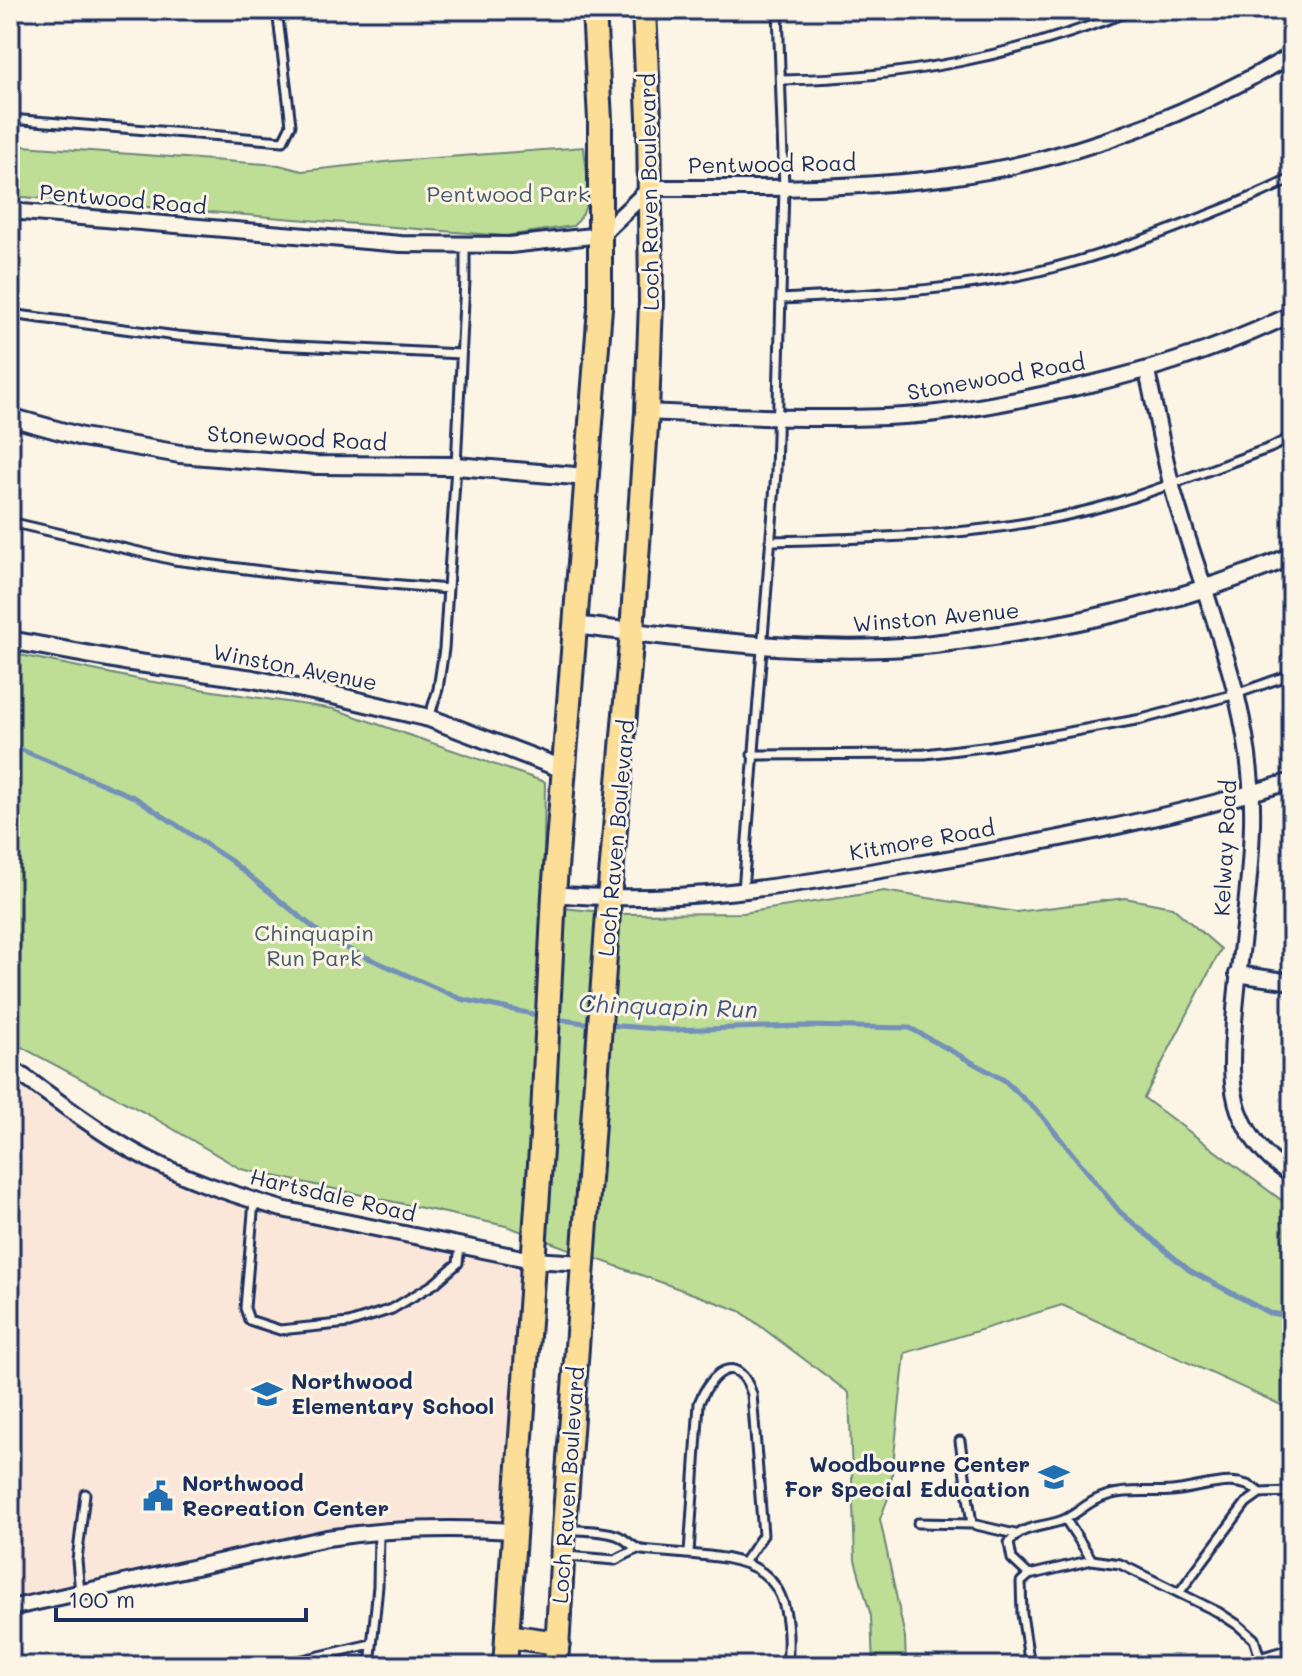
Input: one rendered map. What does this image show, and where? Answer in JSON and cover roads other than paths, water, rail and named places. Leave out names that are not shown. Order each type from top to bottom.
[{"type":"main road","points":[[505,1666],[542,1135],[554,894],[600,308],[600,120],[594,10]]},
{"type":"main road","name":"Loch Raven Boulevard","points":[[556,1666],[609,899],[647,412],[651,302],[644,10]]},
{"type":"main road","points":[[507,1636],[558,1643]]},
{"type":"street","name":"Pentwood Road","points":[[650,188],[784,188],[951,177],[1064,152],[1143,127],[1292,55]]},
{"type":"street","points":[[601,235],[650,188]]},
{"type":"street","name":"Pentwood Road","points":[[10,211],[255,233],[465,246],[510,245],[601,235]]},
{"type":"street","name":"Stonewood Road","points":[[647,412],[904,416],[1024,399],[1147,371],[1221,345],[1292,314]]},
{"type":"street","name":"Kelway Road","points":[[1147,371],[1171,484],[1206,589],[1236,694],[1249,754],[1252,827],[1237,974],[1233,1080],[1238,1109],[1259,1148],[1270,1161],[1292,1175]]},
{"type":"street","name":"Stonewood Road","points":[[10,417],[82,437],[180,454],[316,465],[456,466],[587,477]]},
{"type":"street","name":"Winston Avenue","points":[[574,625],[763,646],[883,648],[947,643],[1062,626],[1171,600],[1292,556]]},
{"type":"street","name":"Winston Avenue","points":[[10,640],[124,661],[253,679],[429,718],[563,769]]},
{"type":"street","name":"Kitmore Road","points":[[554,894],[609,899],[674,898],[743,891],[945,860],[1151,819],[1292,781]]},
{"type":"street","points":[[1237,974],[1292,982]]},
{"type":"street","name":"Hartsdale Road","points":[[10,1067],[131,1150],[197,1181],[254,1201],[532,1260],[583,1263]]},
{"type":"street","points":[[10,1608],[290,1545],[379,1530],[447,1528],[514,1531]]},
{"type":"street","points":[[1257,1664],[1292,1653]]},
{"type":"lane","points":[[10,119],[283,141],[291,125],[277,10]]},
{"type":"lane","points":[[743,891],[763,646],[777,415],[784,188],[778,10]]},
{"type":"lane","points":[[782,80],[886,74],[986,58],[1081,30],[1133,10]]},
{"type":"lane","points":[[781,299],[869,295],[1035,272],[1168,231],[1292,178]]},
{"type":"lane","points":[[429,718],[438,689],[444,649],[456,466],[465,246]]},
{"type":"lane","points":[[10,314],[262,344],[461,354]]},
{"type":"lane","points":[[770,541],[909,538],[986,529],[1112,503],[1171,484],[1292,437]]},
{"type":"lane","points":[[10,522],[174,560],[310,577],[448,589]]},
{"type":"lane","points":[[752,755],[925,754],[991,746],[1142,719],[1236,694],[1292,674]]},
{"type":"lane","points":[[254,1201],[245,1308],[249,1320],[280,1330],[349,1323],[392,1309],[434,1284],[458,1263],[460,1245]]},
{"type":"lane","points":[[689,1553],[699,1403],[706,1384],[715,1375],[726,1370],[737,1371],[746,1378],[752,1394],[763,1535],[745,1561]]},
{"type":"lane","points":[[960,1441],[972,1524]]},
{"type":"lane","points":[[1029,1575],[1012,1559],[1009,1543],[1015,1534],[1066,1520],[1099,1498],[1144,1489],[1177,1491],[1216,1483],[1252,1485],[1260,1493]]},
{"type":"lane","points":[[1179,1593],[1246,1503],[1260,1493],[1292,1492]]},
{"type":"lane","points":[[80,1593],[77,1560],[85,1494]]},
{"type":"lane","points":[[1066,1520],[1092,1560]]},
{"type":"lane","points":[[918,1523],[972,1524],[1015,1534]]},
{"type":"lane","points":[[564,1529],[618,1535],[637,1549]]},
{"type":"lane","points":[[370,1666],[377,1599],[379,1530]]},
{"type":"lane","points":[[562,1556],[615,1560],[637,1549],[745,1561],[771,1581],[781,1600],[789,1644],[787,1666]]},
{"type":"lane","points":[[1030,1666],[1022,1614],[1021,1582],[1029,1575],[1092,1560],[1120,1564],[1238,1625],[1254,1639],[1257,1664]]},
{"type":"lane","points":[[277,1666],[371,1644]]},
{"type":"waterway","name":"Chinquapin Run","points":[[10,745],[136,798],[231,861],[330,941],[461,999],[542,1016]]},
{"type":"waterway","name":"Chinquapin Run","points":[[555,1019],[593,1024]]},
{"type":"waterway","name":"Chinquapin Run","points":[[607,1025],[672,1030],[800,1026],[910,1028],[1004,1080],[1041,1115],[1120,1212],[1189,1270],[1269,1313],[1292,1316]]},
{"type":"place","name":"Northwood Elementary School","points":[[267,1394]]},
{"type":"place","name":"Woodbourne Center For Special Education","points":[[1054,1477]]},
{"type":"place","name":"Northwood Recreation Center","points":[[158,1496]]},
{"type":"park label","name":"Pentwood Park","points":[[508,194]]},
{"type":"park label","name":"Chinquapin Run Park","points":[[314,946]]}]
